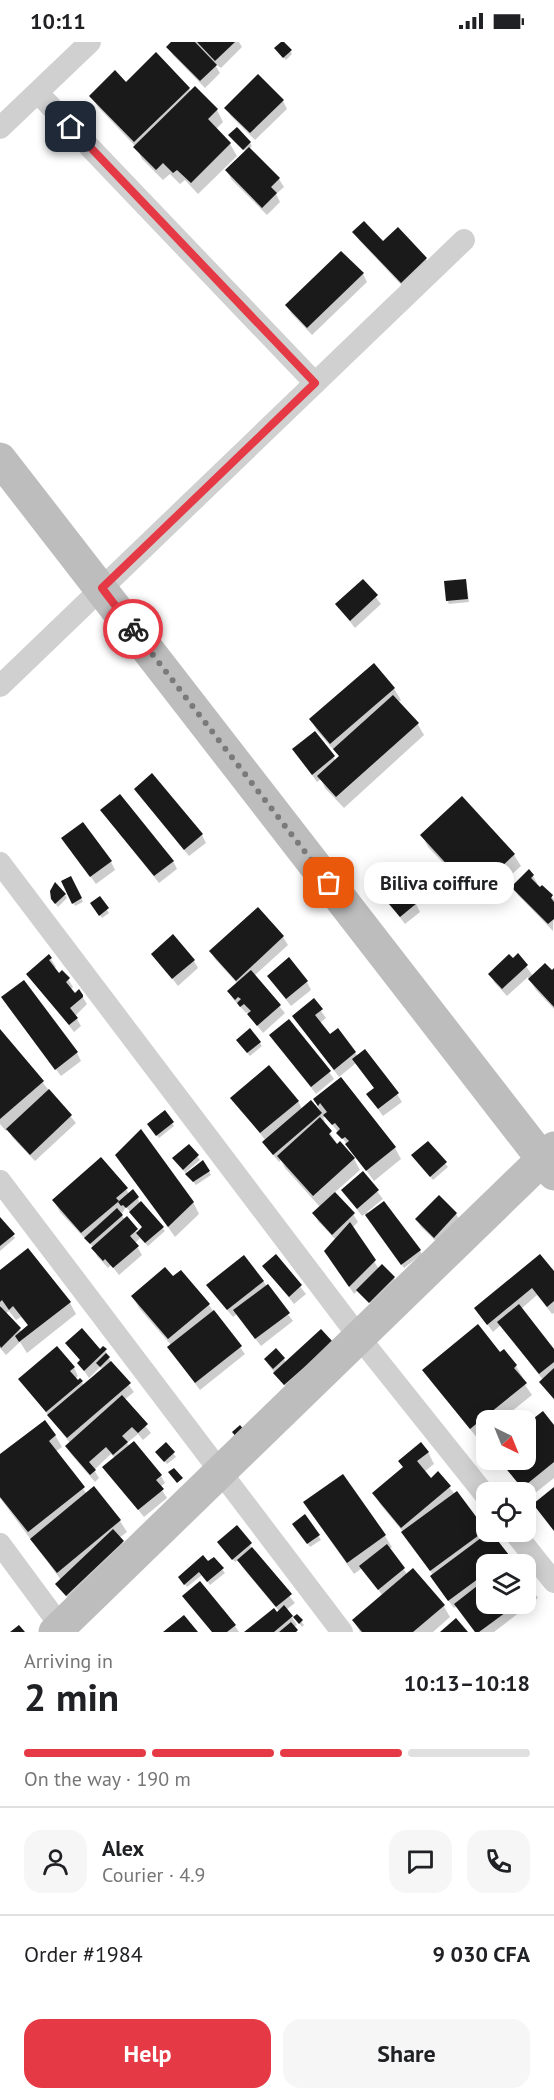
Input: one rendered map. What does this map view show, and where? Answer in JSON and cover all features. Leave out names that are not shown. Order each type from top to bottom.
[{"type":"street","points":[[0,128],[90,42]]},
{"type":"street","points":[[38,93],[315,383]]},
{"type":"street","points":[[0,686],[464,240]]},
{"type":"street","points":[[0,459],[550,1160],[359,1336],[60,1630],[0,1544]]},
{"type":"street","points":[[0,863],[359,1336],[476,1483]]},
{"type":"street","points":[[0,1181],[342,1632]]},
{"type":"street","points":[[522,1542],[554,1582]]},
{"type":"building","points":[[171,42],[195,42],[217,65],[200,81],[166,47]]},
{"type":"building","points":[[197,42],[235,42],[215,61]]},
{"type":"building","points":[[281,42],[292,50],[283,58],[274,48]]},
{"type":"building","points":[[156,52],[190,88],[134,142],[89,96],[115,70],[126,82]]},
{"type":"building","points":[[258,74],[284,100],[250,133],[224,108]]},
{"type":"building","points":[[195,86],[218,109],[208,119],[231,143],[191,183],[177,170],[173,173],[163,163],[156,170],[133,147]]},
{"type":"building","points":[[237,127],[251,142],[243,150],[228,135]]},
{"type":"building","points":[[249,147],[280,178],[271,187],[277,193],[262,208],[225,170]]},
{"type":"building","points":[[364,221],[383,241],[398,227],[427,258],[401,283],[352,232]]},
{"type":"building","points":[[341,251],[364,273],[307,328],[285,305]]},
{"type":"building","points":[[363,579],[378,595],[350,621],[335,604]]},
{"type":"building","points":[[466,579],[468,599],[446,601],[444,581]]},
{"type":"building","points":[[374,663],[395,688],[330,744],[309,719]]},
{"type":"building","points":[[393,695],[419,723],[336,797],[317,776],[339,756],[333,749]]},
{"type":"building","points":[[315,731],[335,756],[312,775],[292,749]]},
{"type":"building","points":[[152,773],[203,834],[184,850],[134,789]]},
{"type":"building","points":[[120,794],[174,861],[154,876],[100,810]]},
{"type":"building","points":[[462,796],[515,854],[473,893],[420,835]]},
{"type":"building","points":[[83,822],[112,861],[90,877],[61,838]]},
{"type":"building","points":[[529,869],[534,875],[531,878],[553,895],[551,898],[554,902],[554,919],[548,924],[511,887]]},
{"type":"building","points":[[389,870],[417,903],[400,917],[372,884]]},
{"type":"building","points":[[71,876],[82,898],[72,904],[61,881]]},
{"type":"building","points":[[55,882],[66,894],[55,904],[51,899],[50,891]]},
{"type":"building","points":[[100,896],[109,908],[99,916],[90,903]]},
{"type":"building","points":[[258,907],[284,936],[236,981],[209,951]]},
{"type":"building","points":[[173,934],[195,960],[172,979],[151,954]]},
{"type":"building","points":[[518,953],[528,965],[502,989],[488,974],[509,954],[513,958]]},
{"type":"building","points":[[49,954],[52,958],[49,960],[59,973],[62,970],[70,978],[66,982],[75,993],[79,989],[83,995],[70,1008],[78,1018],[69,1025],[26,974]]},
{"type":"building","points":[[289,957],[308,981],[286,999],[267,976]]},
{"type":"building","points":[[545,963],[552,970],[554,968],[554,1007],[528,979]]},
{"type":"building","points":[[251,970],[281,1005],[257,1026],[247,1014],[251,1011],[244,1004],[240,1007],[237,1003],[241,999],[238,997],[235,1000],[227,991]]},
{"type":"building","points":[[24,980],[78,1052],[55,1070],[1,997]]},
{"type":"building","points":[[314,998],[323,1009],[315,1015],[330,1034],[338,1028],[356,1052],[334,1070],[292,1016]]},
{"type":"building","points":[[289,1019],[331,1071],[311,1087],[269,1035]]},
{"type":"building","points":[[250,1028],[261,1042],[247,1053],[236,1040]]},
{"type":"building","points":[[0,1029],[44,1081],[0,1119]]},
{"type":"building","points":[[365,1049],[399,1093],[378,1109],[366,1094],[374,1088],[352,1059]]},
{"type":"building","points":[[269,1065],[299,1101],[260,1133],[230,1098]]},
{"type":"building","points":[[341,1077],[396,1147],[366,1171],[345,1144],[349,1141],[345,1137],[342,1139],[336,1133],[340,1129],[335,1123],[332,1125],[323,1115],[327,1112],[320,1103],[318,1106],[313,1099]]},
{"type":"building","points":[[49,1089],[72,1115],[30,1155],[6,1129]]},
{"type":"building","points":[[311,1100],[322,1113],[273,1155],[262,1142]]},
{"type":"building","points":[[165,1110],[174,1122],[156,1136],[147,1124]]},
{"type":"building","points":[[320,1117],[332,1131],[329,1134],[337,1144],[340,1141],[355,1158],[313,1196],[277,1156]]},
{"type":"building","points":[[141,1129],[194,1202],[168,1227],[115,1155]]},
{"type":"building","points":[[428,1141],[447,1162],[430,1177],[411,1155]]},
{"type":"building","points":[[189,1144],[199,1155],[183,1170],[172,1158]]},
{"type":"building","points":[[101,1157],[128,1188],[116,1198],[119,1201],[81,1233],[52,1200]]},
{"type":"building","points":[[203,1160],[210,1171],[193,1182],[185,1174]]},
{"type":"building","points":[[363,1171],[379,1190],[357,1209],[341,1190]]},
{"type":"building","points":[[133,1189],[139,1197],[126,1208],[121,1206],[118,1202]]},
{"type":"building","points":[[335,1192],[355,1213],[332,1235],[312,1213]]},
{"type":"building","points":[[439,1195],[457,1213],[434,1238],[415,1219]]},
{"type":"building","points":[[141,1201],[164,1227],[145,1243],[136,1233],[142,1227],[129,1212]]},
{"type":"building","points":[[384,1201],[421,1250],[401,1265],[365,1215]]},
{"type":"building","points":[[117,1208],[123,1215],[90,1244],[84,1238]]},
{"type":"building","points":[[127,1216],[138,1229],[130,1236],[139,1246],[113,1268],[91,1248]]},
{"type":"building","points":[[0,1217],[15,1234],[0,1246]]},
{"type":"building","points":[[350,1222],[376,1260],[349,1287],[324,1251]]},
{"type":"building","points":[[28,1248],[71,1302],[19,1342],[15,1336],[28,1325],[13,1306],[9,1310],[2,1300],[0,1302],[0,1270]]},
{"type":"building","points":[[276,1254],[302,1285],[289,1297],[262,1266]]},
{"type":"building","points":[[540,1254],[554,1271],[554,1301],[547,1307],[532,1288],[487,1325],[474,1308]]},
{"type":"building","points":[[244,1255],[264,1281],[227,1310],[206,1285]]},
{"type":"building","points":[[382,1264],[395,1277],[369,1303],[356,1290]]},
{"type":"building","points":[[165,1267],[173,1276],[181,1270],[210,1304],[168,1339],[131,1296]]},
{"type":"building","points":[[268,1284],[290,1313],[255,1339],[233,1310]]},
{"type":"building","points":[[519,1304],[554,1349],[554,1362],[539,1374],[497,1322]]},
{"type":"building","points":[[0,1306],[21,1328],[1,1348],[0,1346]]},
{"type":"building","points":[[214,1310],[242,1346],[195,1383],[167,1347]]},
{"type":"building","points":[[478,1324],[500,1352],[504,1349],[517,1365],[514,1368],[527,1383],[494,1410],[476,1410],[476,1424],[470,1429],[422,1370]]},
{"type":"building","points":[[82,1328],[100,1349],[103,1346],[107,1349],[84,1371],[77,1363],[80,1360],[65,1343]]},
{"type":"building","points":[[321,1329],[333,1342],[284,1385],[273,1373]]},
{"type":"building","points":[[57,1346],[75,1367],[70,1371],[78,1380],[80,1378],[83,1381],[46,1412],[18,1379]]},
{"type":"building","points":[[276,1348],[285,1358],[273,1369],[264,1359]]},
{"type":"building","points":[[106,1353],[110,1357],[100,1367],[96,1363]]},
{"type":"building","points":[[111,1361],[131,1383],[67,1438],[47,1415]]},
{"type":"building","points":[[554,1368],[554,1399],[539,1382]]},
{"type":"building","points":[[122,1395],[148,1424],[138,1433],[132,1427],[122,1436],[128,1442],[113,1455],[106,1447],[89,1462],[96,1470],[90,1475],[65,1446]]},
{"type":"building","points":[[543,1411],[554,1425],[554,1462],[529,1482],[517,1482],[507,1470],[536,1470],[536,1416]]},
{"type":"building","points":[[45,1420],[56,1435],[49,1441],[85,1487],[28,1532],[0,1497],[0,1454]]},
{"type":"building","points":[[240,1425],[245,1431],[237,1438],[232,1432]]},
{"type":"building","points":[[134,1441],[162,1475],[156,1480],[164,1489],[138,1510],[102,1467]]},
{"type":"building","points":[[166,1442],[175,1452],[164,1462],[155,1452]]},
{"type":"building","points":[[421,1442],[429,1452],[417,1461],[431,1478],[438,1471],[451,1486],[401,1528],[372,1493],[403,1467],[398,1461]]},
{"type":"building","points":[[174,1468],[183,1478],[177,1483],[168,1472]]},
{"type":"building","points":[[343,1474],[386,1535],[347,1563],[303,1502]]},
{"type":"building","points":[[94,1486],[121,1520],[57,1573],[30,1539]]},
{"type":"building","points":[[554,1487],[554,1531],[536,1508],[536,1502]]},
{"type":"building","points":[[457,1491],[476,1517],[476,1537],[430,1571],[401,1532]]},
{"type":"building","points":[[305,1514],[320,1535],[307,1544],[292,1524]]},
{"type":"building","points":[[237,1525],[252,1543],[232,1560],[217,1542]]},
{"type":"building","points":[[113,1529],[124,1541],[66,1596],[55,1584]]},
{"type":"building","points":[[476,1542],[499,1542],[508,1554],[476,1554],[476,1580],[448,1601],[430,1576]]},
{"type":"building","points":[[387,1544],[405,1568],[378,1590],[359,1566]]},
{"type":"building","points":[[252,1547],[292,1594],[276,1607],[237,1560]]},
{"type":"building","points":[[203,1555],[208,1561],[214,1557],[224,1568],[207,1582],[199,1572],[184,1585],[178,1577]]},
{"type":"building","points":[[413,1568],[445,1605],[413,1632],[362,1632],[352,1620]]},
{"type":"building","points":[[200,1581],[236,1625],[227,1632],[212,1632],[182,1596]]},
{"type":"building","points":[[476,1587],[476,1614],[503,1614],[479,1632],[475,1632],[454,1604]]},
{"type":"building","points":[[284,1605],[293,1616],[274,1632],[244,1632],[274,1608],[277,1612]]},
{"type":"building","points":[[297,1614],[303,1620],[299,1624],[293,1617]]},
{"type":"building","points":[[184,1615],[198,1632],[163,1632]]},
{"type":"building","points":[[456,1618],[468,1632],[440,1632]]},
{"type":"building","points":[[291,1622],[298,1630],[296,1632],[279,1632]]},
{"type":"building","points":[[19,1625],[25,1632],[10,1632]]},
{"type":"way so far","points":[[133,629],[329,883]]},
{"type":"place","name":"Biliva coiffure","points":[[329,883]]},
{"type":"route","points":[[71,127],[315,383],[102,588],[133,629]]}]
